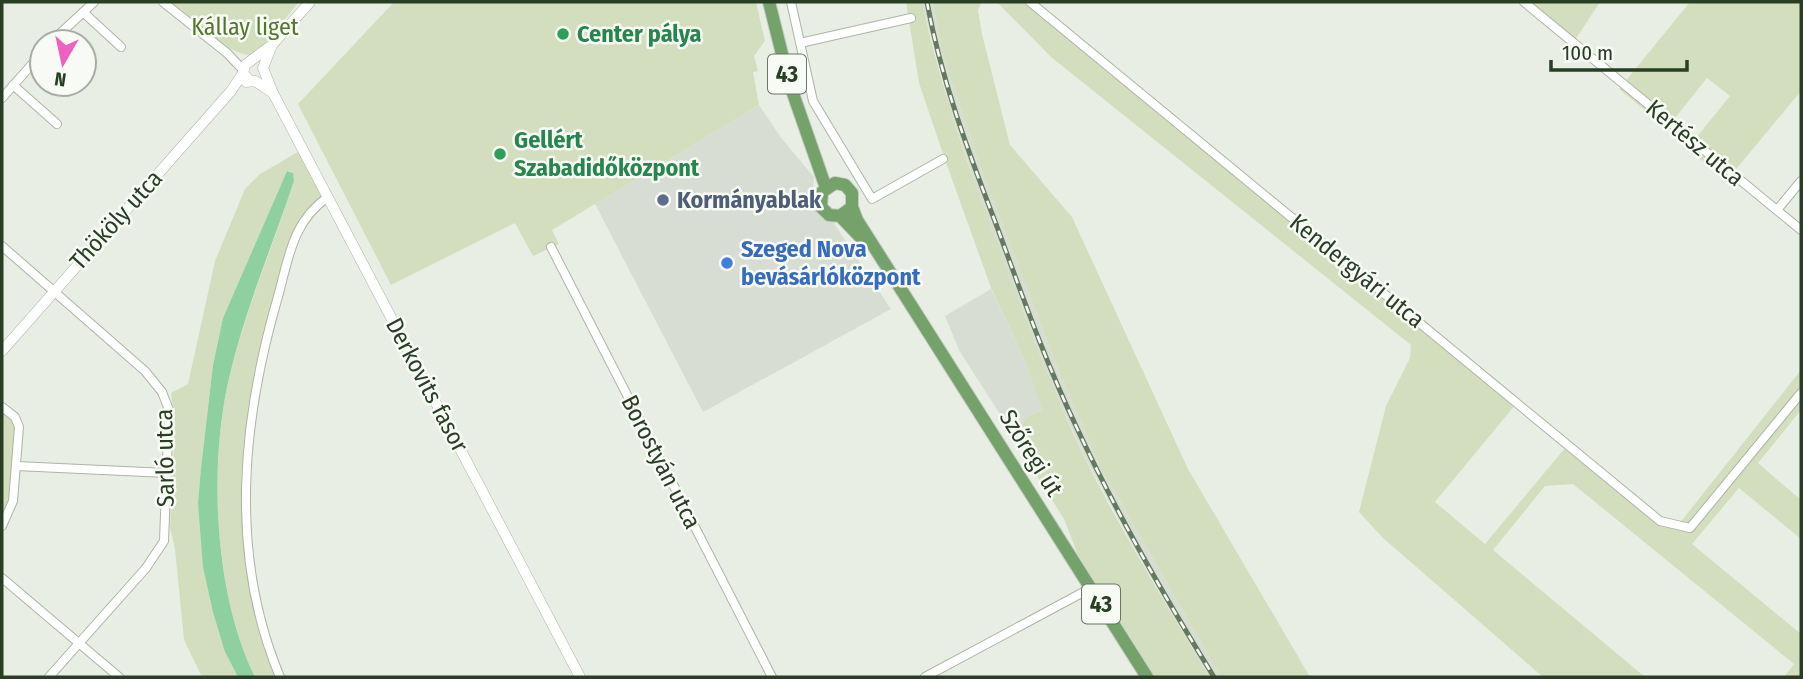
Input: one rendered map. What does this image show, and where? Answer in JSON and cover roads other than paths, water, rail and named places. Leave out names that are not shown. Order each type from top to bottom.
[{"type":"main road","name":"Szőregi út","points":[[769,2],[789,82],[830,186]]},
{"type":"main road","name":"Szőregi út","points":[[878,253],[840,216],[829,215],[821,207],[820,197],[830,186],[845,186],[852,192],[852,207],[878,253],[1147,677]]},
{"type":"main road","points":[[840,216],[852,207]]},
{"type":"street","points":[[66,28],[94,2]]},
{"type":"street","points":[[163,2],[273,93]]},
{"type":"street","points":[[249,71],[310,2]]},
{"type":"street","points":[[791,2],[813,100],[872,199],[943,159]]},
{"type":"street","name":"Kendergyári utca","points":[[1030,2],[1660,521],[1690,528],[1801,393]]},
{"type":"street","name":"Kertész utca","points":[[1524,2],[1801,230]]},
{"type":"street","points":[[83,12],[121,47]]},
{"type":"street","points":[[800,43],[911,18]]},
{"type":"street","points":[[264,70],[272,45]]},
{"type":"street","points":[[2,97],[28,68]]},
{"type":"street","points":[[249,71],[264,70]]},
{"type":"street","points":[[249,71],[264,70]]},
{"type":"street","name":"Derkovits fasor","points":[[264,70],[273,93],[580,677]]},
{"type":"street","name":"Thököly utca","points":[[2,351],[53,290],[249,71]]},
{"type":"street","points":[[13,85],[57,124]]},
{"type":"street","points":[[1777,210],[1801,181]]},
{"type":"street","points":[[280,677],[263,637],[248,566],[245,532],[250,423],[257,373],[296,230],[315,206],[328,197]]},
{"type":"street","name":"Sarló utca","points":[[2,246],[145,371],[162,392],[169,410],[164,541],[146,568],[50,677]]},
{"type":"street","name":"Borostyán utca","points":[[551,247],[772,677]]},
{"type":"street","points":[[2,407],[15,417],[19,427],[13,501],[2,526]]},
{"type":"street","points":[[16,466],[167,473]]},
{"type":"street","points":[[2,578],[119,677]]},
{"type":"street","points":[[925,677],[1091,588]]},
{"type":"railway","points":[[927,2],[940,59],[966,142],[1054,377],[1124,522],[1214,677]]},
{"type":"place","name":"Center pálya","points":[[563,34]]},
{"type":"place","name":"Gellért Szabadidőközpont","points":[[500,154]]},
{"type":"place","name":"Kormányablak","points":[[663,200]]},
{"type":"place","name":"Szeged Nova bevásárlóközpont","points":[[727,263]]},
{"type":"park label","name":"Kállay liget","points":[[245,27]]}]
